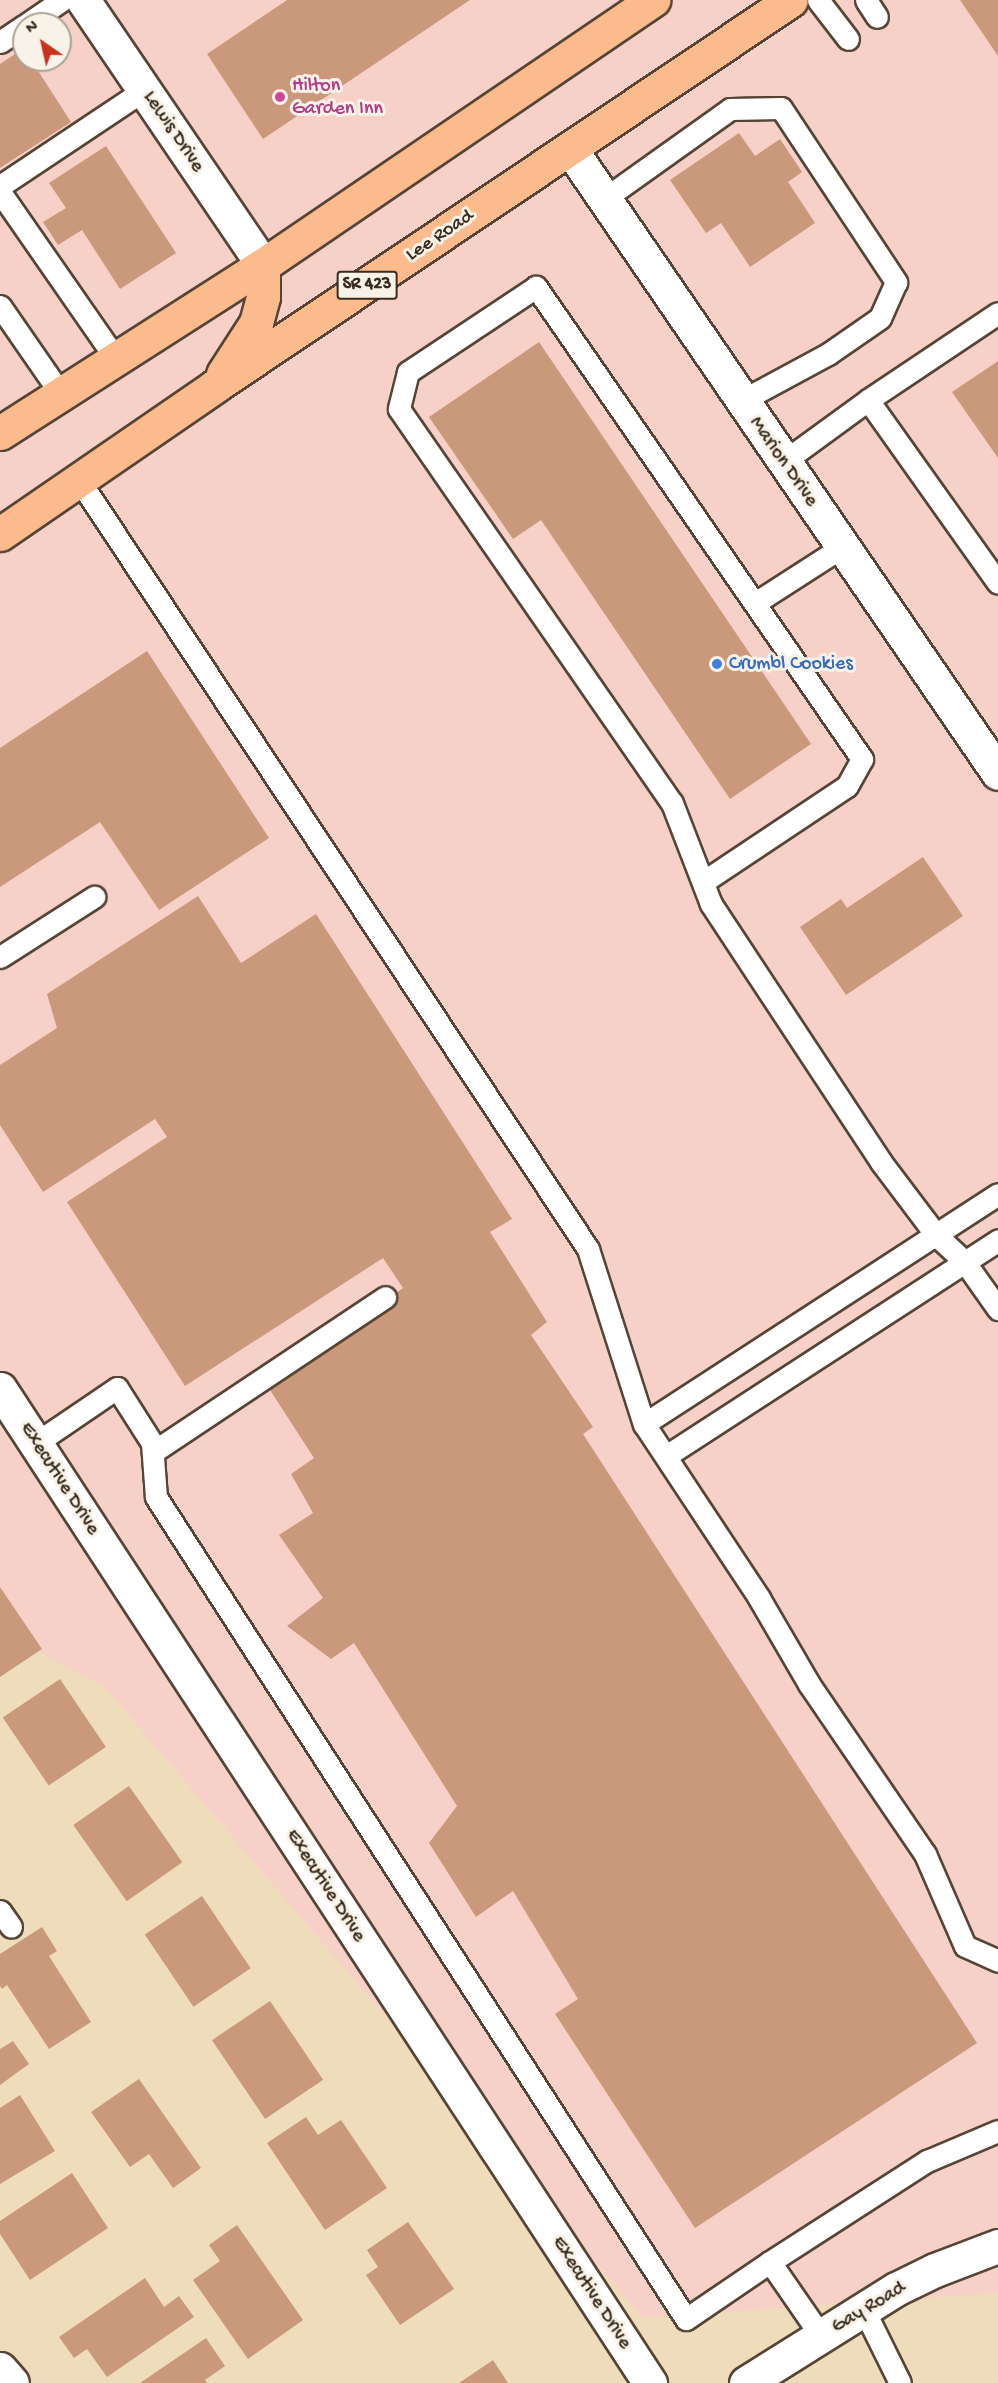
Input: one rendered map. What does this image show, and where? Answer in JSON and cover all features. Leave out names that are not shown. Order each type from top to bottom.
[{"type":"main road","points":[[0,433],[263,265],[653,0]]},
{"type":"main road","name":"Lee Road","points":[[0,534],[215,386],[571,150],[791,0]]},
{"type":"main road","points":[[215,386],[256,323],[263,297],[263,265]]},
{"type":"street","name":"Lewis Drive","points":[[85,3],[263,265]]},
{"type":"street","name":"Marion Drive","points":[[571,150],[998,773]]},
{"type":"street","name":"Executive Drive","points":[[0,1389],[650,2383]]},
{"type":"street","name":"Gay Road","points":[[747,2383],[896,2289],[935,2270],[998,2246]]},
{"type":"street","points":[[0,2369],[12,2383]]},
{"type":"lane","points":[[819,0],[848,39]]},
{"type":"lane","points":[[60,12],[85,3]]},
{"type":"lane","points":[[0,186],[144,90]]},
{"type":"lane","points":[[604,199],[730,109],[781,108],[896,282],[880,318],[828,354],[741,401]]},
{"type":"lane","points":[[0,192],[116,359]]},
{"type":"lane","points":[[703,882],[847,786],[862,759],[536,287],[408,372],[399,409],[672,803],[711,904],[881,1162],[936,1235],[964,1261],[998,1309]]},
{"type":"lane","points":[[0,306],[61,394]]},
{"type":"lane","points":[[783,462],[868,400],[998,313]]},
{"type":"lane","points":[[868,400],[998,583]]},
{"type":"lane","points":[[79,480],[588,1249],[644,1424],[759,1598],[809,1684],[925,1854],[965,1946],[998,1961]]},
{"type":"lane","points":[[755,603],[842,547]]},
{"type":"lane","points":[[0,957],[94,897]]},
{"type":"lane","points":[[644,1424],[998,1194]]},
{"type":"lane","points":[[666,1456],[998,1240]]},
{"type":"lane","points":[[153,1452],[385,1297]]},
{"type":"lane","points":[[36,1443],[117,1388],[152,1443],[156,1497],[686,2319],[770,2262],[927,2162],[998,2131]]},
{"type":"lane","points":[[770,2262],[821,2336]]},
{"type":"lane","points":[[864,2310],[900,2383]]},
{"type":"shaded area","points":[[0,0],[998,0],[998,2293],[643,2318],[104,1686],[0,1631]]},
{"type":"building","name":"Hilton Garden Inn","points":[[287,0],[470,0],[263,139],[207,54]]},
{"type":"building","points":[[960,0],[998,0],[998,56]]},
{"type":"building","points":[[12,56],[12,72],[39,72],[71,122],[0,168],[0,64]]},
{"type":"building","points":[[739,133],[755,156],[780,139],[802,172],[788,182],[815,223],[750,267],[721,223],[706,233],[670,180]]},
{"type":"building","points":[[106,146],[176,253],[120,289],[82,230],[58,245],[43,222],[66,208],[49,183]]},
{"type":"building","points":[[539,342],[811,744],[730,799],[541,520],[513,539],[429,417]]},
{"type":"building","points":[[998,361],[998,458],[952,392]]},
{"type":"building","points":[[147,651],[269,838],[159,910],[100,822],[0,887],[0,748]]},
{"type":"building","points":[[923,857],[963,916],[846,995],[800,927],[841,899],[847,908]]},
{"type":"building","points":[[198,896],[241,963],[316,914],[512,1219],[490,1232],[547,1322],[531,1335],[593,1427],[583,1434],[977,2043],[695,2228],[555,2014],[578,1999],[513,1891],[476,1917],[429,1843],[457,1806],[354,1643],[331,1659],[287,1626],[323,1598],[279,1535],[313,1513],[291,1474],[314,1458],[268,1387],[403,1288],[383,1258],[185,1386],[67,1202],[167,1137],[155,1119],[43,1192],[0,1125],[0,1065],[57,1028],[47,994]]},
{"type":"building","points":[[0,1587],[42,1649],[0,1677]]},
{"type":"building","points":[[60,1679],[106,1747],[49,1786],[3,1718]]},
{"type":"building","points":[[129,1786],[182,1862],[127,1901],[73,1825]]},
{"type":"building","points":[[202,1896],[251,1968],[193,2007],[145,1935]]},
{"type":"building","points":[[42,1927],[57,1951],[49,1956],[91,2022],[49,2049],[7,1985],[2,1989],[0,1986],[0,1954]]},
{"type":"building","points":[[270,2001],[323,2080],[265,2119],[212,2040]]},
{"type":"building","points":[[13,2041],[29,2064],[0,2085],[0,2049]]},
{"type":"building","points":[[139,2079],[201,2168],[173,2188],[149,2154],[130,2167],[91,2112]]},
{"type":"building","points":[[20,2095],[55,2151],[0,2184],[0,2108]]},
{"type":"building","points":[[306,2117],[318,2135],[341,2120],[387,2188],[325,2230],[267,2143]]},
{"type":"building","points":[[72,2173],[108,2228],[30,2280],[0,2234],[0,2221]]},
{"type":"building","points":[[408,2222],[454,2289],[400,2325],[366,2275],[378,2267],[367,2250]]},
{"type":"building","points":[[237,2225],[303,2320],[248,2359],[193,2280],[220,2261],[209,2245]]},
{"type":"building","points":[[145,2278],[164,2307],[179,2296],[194,2317],[107,2377],[87,2349],[74,2358],[59,2337]]},
{"type":"building","points":[[206,2338],[225,2366],[205,2380],[207,2383],[140,2383]]},
{"type":"building","points":[[493,2360],[508,2383],[459,2383]]},
{"type":"place","name":"Hilton Garden Inn","points":[[280,97]]},
{"type":"place","name":"Crumbl Cookies","points":[[717,664]]}]
